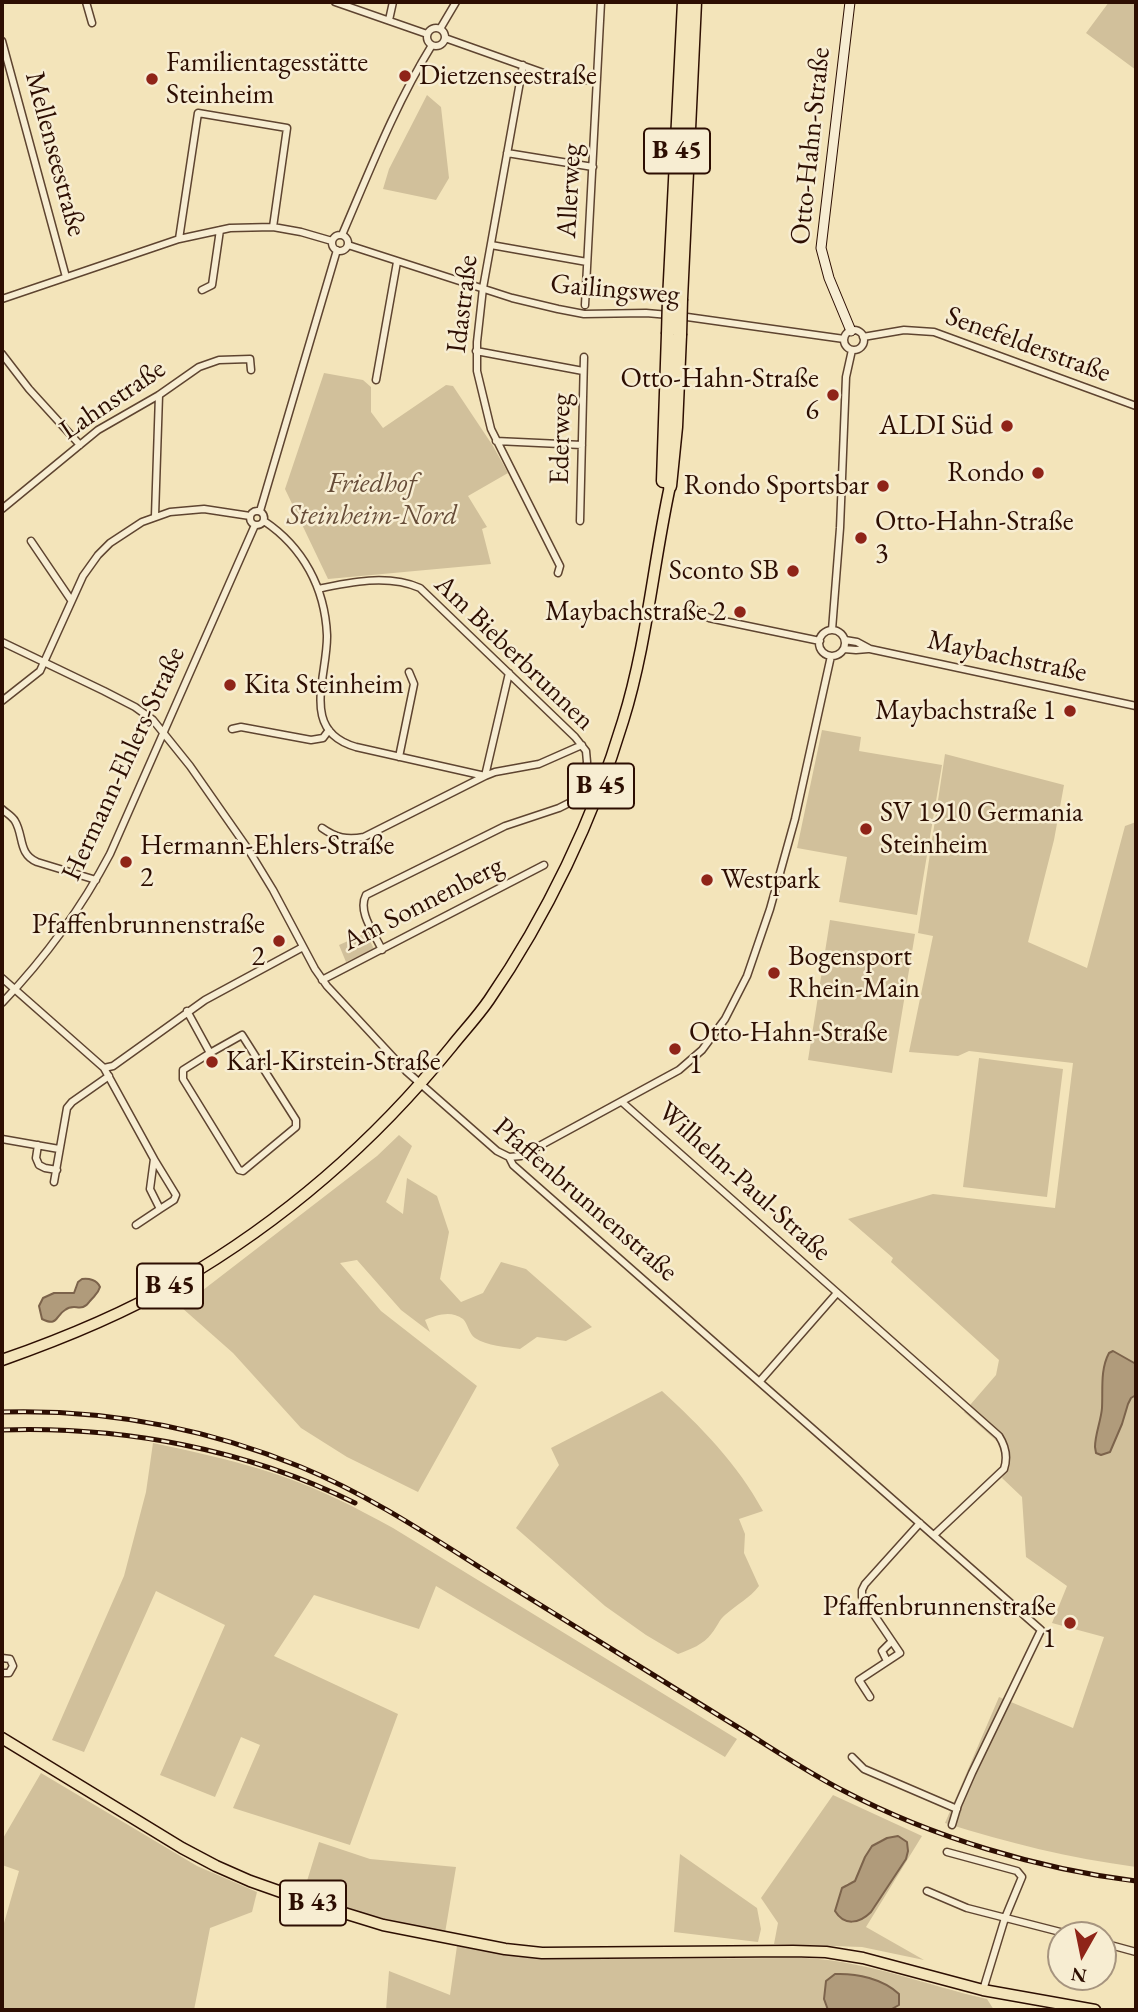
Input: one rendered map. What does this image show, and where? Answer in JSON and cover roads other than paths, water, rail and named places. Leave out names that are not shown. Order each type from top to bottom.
[{"type":"highway","name":"B 45","points":[[666,486],[676,427],[674,335],[684,2]]},
{"type":"highway","name":"B 45","points":[[675,300],[695,2]]},
{"type":"main road","name":"B 45","points":[[2,1360],[51,1343],[124,1311],[230,1250],[273,1219],[321,1181],[420,1085],[487,1003],[552,893],[607,771],[624,719],[646,628],[666,486]]},
{"type":"main road","name":"B 43","points":[[2,1738],[182,1848],[250,1881],[340,1912],[398,1928],[523,1952],[826,1952],[863,1958],[987,1991],[1095,2010]]},
{"type":"street","points":[[86,2],[92,23]]},
{"type":"street","points":[[335,2],[427,34]]},
{"type":"street","points":[[389,20],[393,2]]},
{"type":"street","points":[[440,29],[456,2]]},
{"type":"street","name":"Allerweg","points":[[585,305],[601,2]]},
{"type":"street","name":"Otto-Hahn-Straße","points":[[850,2],[821,248],[824,267],[851,331]]},
{"type":"street","points":[[427,34],[432,29],[440,29]]},
{"type":"street","points":[[440,29],[445,38],[564,79],[597,80]]},
{"type":"street","points":[[427,34],[432,45]]},
{"type":"street","points":[[432,45],[441,44],[445,38]]},
{"type":"street","name":"Mellenseestraße","points":[[2,41],[66,277]]},
{"type":"street","points":[[342,235],[408,85],[432,45]]},
{"type":"street","name":"Idastraße","points":[[523,65],[482,288],[477,370],[487,417],[496,441],[560,566],[558,573]]},
{"type":"street","points":[[179,239],[198,113],[287,128],[273,227]]},
{"type":"street","points":[[507,153],[593,167]]},
{"type":"street","points":[[2,299],[179,239],[220,230],[273,227],[332,241]]},
{"type":"street","points":[[202,290],[212,285],[220,230]]},
{"type":"street","points":[[342,235],[348,240],[348,245],[345,249],[337,250],[332,241],[335,236],[342,235]]},
{"type":"street","name":"Gailingsweg","points":[[348,245],[532,303],[584,314],[658,314],[844,339]]},
{"type":"street","points":[[491,245],[587,262]]},
{"type":"street","points":[[260,511],[337,250]]},
{"type":"street","points":[[376,380],[397,262]]},
{"type":"street","name":"Senefelderstraße","points":[[863,337],[904,330],[934,332],[1136,406]]},
{"type":"street","points":[[851,331],[859,332],[863,337],[862,345],[858,349],[852,350],[845,345],[845,335],[851,331]]},
{"type":"street","points":[[832,630],[843,472],[846,377],[852,350]]},
{"type":"street","points":[[477,351],[583,371]]},
{"type":"street","points":[[2,354],[79,445]]},
{"type":"street","name":"Ederweg","points":[[580,521],[584,357]]},
{"type":"street","name":"Lahnstraße","points":[[2,509],[107,424],[159,395],[199,367],[212,362],[250,359],[250,370]]},
{"type":"street","points":[[155,516],[159,395]]},
{"type":"street","points":[[496,441],[582,445]]},
{"type":"street","points":[[2,701],[34,677],[46,662],[83,576],[110,543],[131,528],[170,512],[198,509],[250,516]]},
{"type":"street","points":[[260,511],[253,512],[250,522],[259,525],[264,521]]},
{"type":"street","points":[[260,511],[264,521],[282,534],[299,552],[318,589],[327,634],[319,702],[329,730],[348,744],[485,776]]},
{"type":"street","name":"Hermann-Ehlers-Straße","points":[[2,1003],[54,942],[96,880],[110,854],[255,525]]},
{"type":"street","points":[[32,541],[71,600]]},
{"type":"street","name":"Am Bieberbrunnen","points":[[318,589],[374,581],[400,582],[416,587],[427,594],[582,745],[587,757],[587,766],[576,796],[571,802],[505,826],[366,895],[362,902],[363,910],[382,950]]},
{"type":"street","points":[[694,608],[709,618],[820,641]]},
{"type":"street","points":[[832,630],[841,633],[845,640],[844,649],[839,654],[831,656],[821,649],[822,635],[832,630]]},
{"type":"street","name":"Maybachstraße","points":[[845,640],[857,642],[870,649]]},
{"type":"street","name":"Pfaffenbrunnenstraße","points":[[2,642],[135,707],[153,720],[248,849],[322,980],[391,1056],[420,1085],[497,1151],[509,1157],[513,1166],[1041,1630],[952,1825]]},
{"type":"street","name":"Maybachstraße","points":[[844,649],[870,649],[1136,706]]},
{"type":"street","points":[[509,1157],[521,1156],[679,1070],[694,1058],[725,1019],[738,997],[759,943],[789,844],[831,656]]},
{"type":"street","points":[[399,757],[414,684],[409,672]]},
{"type":"street","points":[[485,776],[509,673]]},
{"type":"street","points":[[232,729],[241,727],[311,740],[323,738],[329,730]]},
{"type":"street","points":[[321,828],[340,838],[364,836],[485,776],[539,764],[582,745]]},
{"type":"street","points":[[2,809],[15,821],[22,848],[29,858],[96,880]]},
{"type":"street","name":"Am Sonnenberg","points":[[322,980],[544,865]]},
{"type":"street","points":[[104,1068],[113,1066],[214,994],[303,947]]},
{"type":"street","points":[[2,978],[104,1068],[176,1195],[175,1199],[136,1225]]},
{"type":"street","points":[[187,1011],[210,1053]]},
{"type":"street","points":[[242,1035],[296,1120],[296,1127],[243,1171],[239,1170],[183,1079],[183,1070],[210,1053],[242,1035]]},
{"type":"street","points":[[54,1182],[67,1108],[109,1076]]},
{"type":"street","name":"Wilhelm-Paul-Straße","points":[[622,1102],[983,1421],[1004,1444],[1004,1469],[934,1535]]},
{"type":"street","points":[[2,1139],[60,1149]]},
{"type":"street","points":[[38,1145],[36,1158],[39,1164],[57,1170]]},
{"type":"street","points":[[154,1159],[150,1189],[160,1209]]},
{"type":"street","name":"Wilhelm-Paul-Straße","points":[[760,1381],[837,1293]]},
{"type":"street","points":[[870,1697],[859,1680],[900,1653],[861,1594],[864,1584],[920,1523]]},
{"type":"street","points":[[887,1661],[882,1651],[891,1642]]},
{"type":"street","points":[[2,1658],[10,1659],[13,1666],[9,1673],[2,1673]]},
{"type":"street","points":[[852,1757],[864,1769],[957,1809]]},
{"type":"street","points":[[947,1852],[1020,1873],[1021,1879],[1005,1918],[987,1991]]},
{"type":"street","points":[[927,1891],[967,1908],[1047,1929]]},
{"type":"street","points":[[1117,1947],[1136,1952]]},
{"type":"railway","points":[[2,1412],[79,1414],[154,1424],[229,1442],[301,1467],[351,1490],[399,1517],[801,1767],[878,1808],[986,1849],[1061,1868],[1136,1881]]},
{"type":"railway","points":[[2,1430],[93,1432],[183,1445],[271,1468],[355,1503]]},
{"type":"place","name":"Dietzenseestraße","points":[[405,76]]},
{"type":"place","name":"Familientagesstätte Steinheim","points":[[152,79]]},
{"type":"place","name":"Otto-Hahn-Straße 6","points":[[833,395]]},
{"type":"place","name":"ALDI Süd","points":[[1007,426]]},
{"type":"place","name":"Rondo","points":[[1038,473]]},
{"type":"place","name":"Rondo Sportsbar","points":[[883,486]]},
{"type":"place","name":"Otto-Hahn-Straße 3","points":[[861,538]]},
{"type":"place","name":"Sconto SB","points":[[793,571]]},
{"type":"place","name":"Maybachstraße 2","points":[[740,612]]},
{"type":"place","name":"Kita Steinheim","points":[[230,685]]},
{"type":"place","name":"Maybachstraße 1","points":[[1070,711]]},
{"type":"place","name":"SV 1910 Germania Steinheim","points":[[866,829]]},
{"type":"place","name":"Hermann-Ehlers-Straße 2","points":[[126,862]]},
{"type":"place","name":"Westpark","points":[[707,880]]},
{"type":"place","name":"Pfaffenbrunnenstraße 2","points":[[279,941]]},
{"type":"place","name":"Bogensport Rhein-Main","points":[[774,973]]},
{"type":"place","name":"Otto-Hahn-Straße 1","points":[[675,1049]]},
{"type":"place","name":"Karl-Kirstein-Straße","points":[[212,1062]]},
{"type":"place","name":"Pfaffenbrunnenstraße 1","points":[[1070,1623]]},
{"type":"park label","name":"Friedhof Steinheim-Nord","points":[[372,500]]}]
